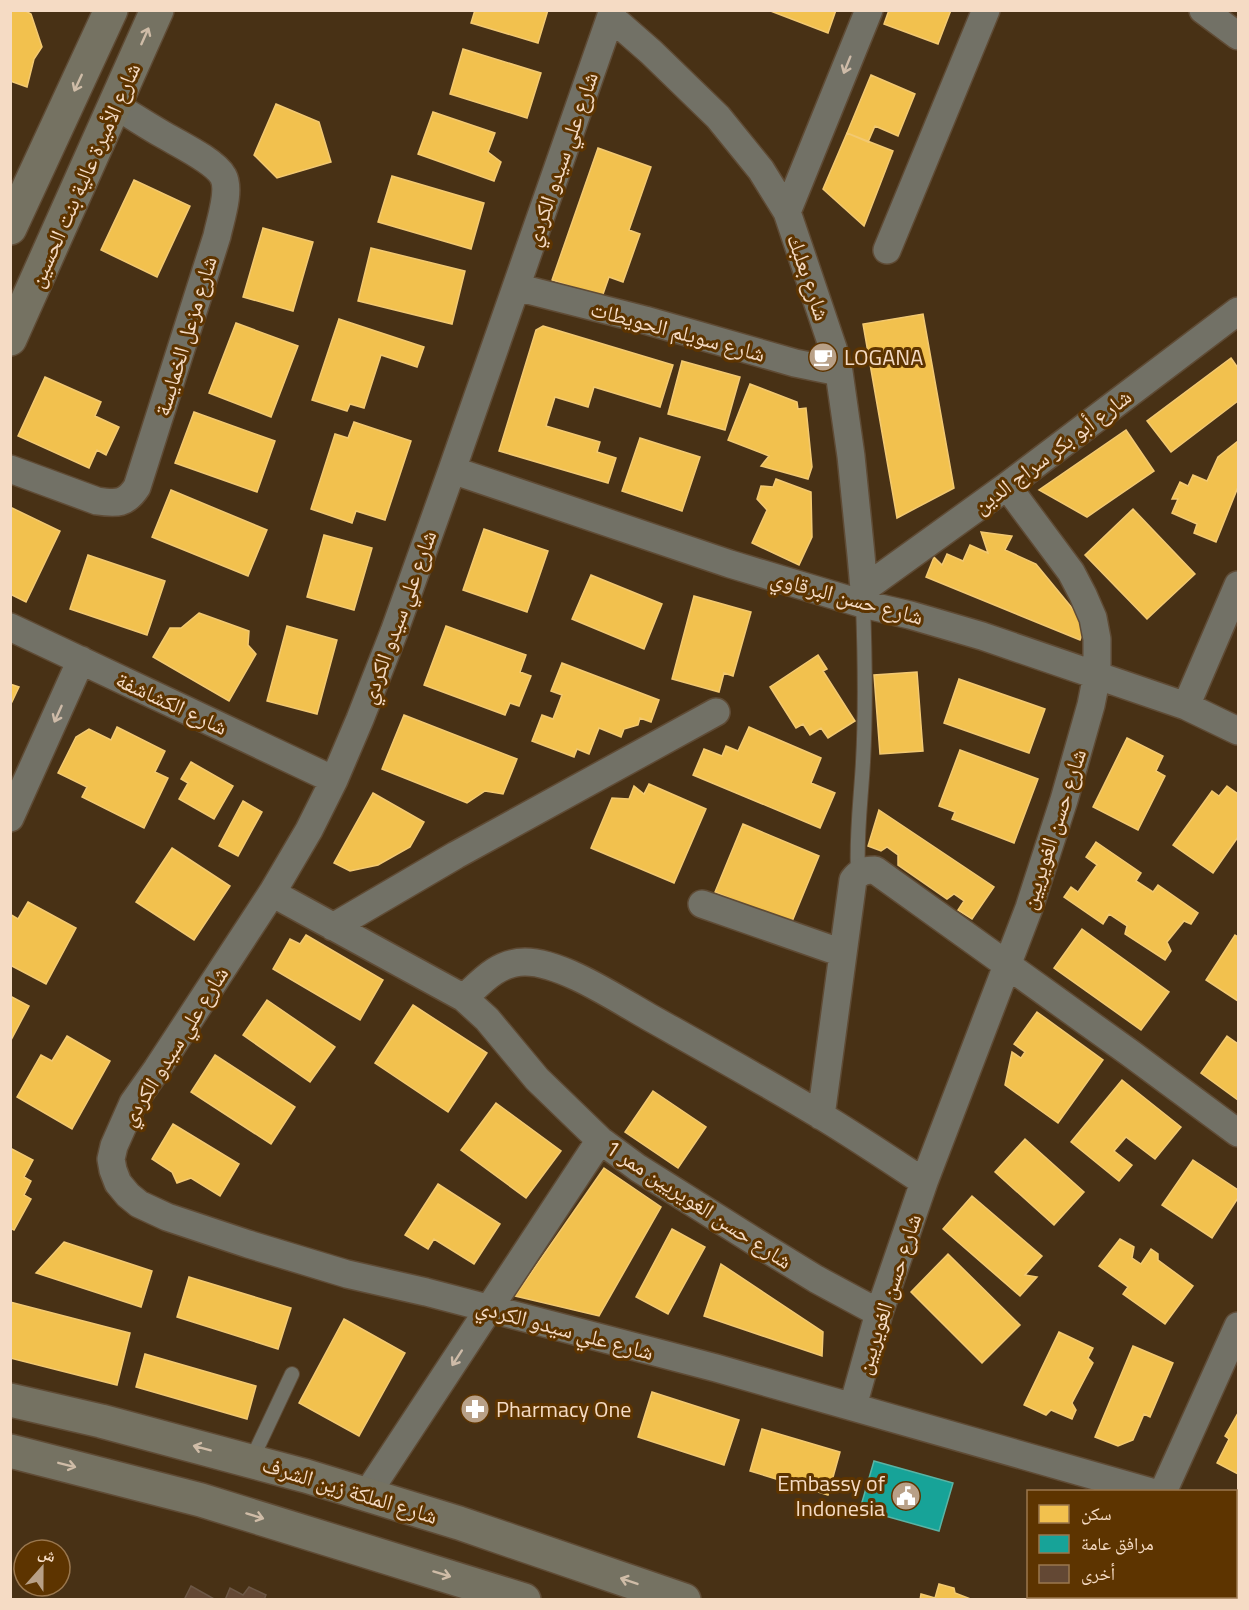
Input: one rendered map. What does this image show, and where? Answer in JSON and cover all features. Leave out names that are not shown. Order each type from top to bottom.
[{"type":"main road","name":"شارع الأميرة عالية بنت الحسين","points":[[10,339],[157,10]]},
{"type":"main road","name":"شارع الأميرة عالية بنت الحسين","points":[[12,225],[101,15]]},
{"type":"main road","points":[[12,225],[54,242]]},
{"type":"main road","name":"شارع الملكة زين الشرف","points":[[10,1400],[101,1421],[367,1494],[459,1522],[684,1599]]},
{"type":"main road","points":[[10,1451],[212,1503],[524,1599]]},
{"type":"street","points":[[788,212],[869,10]]},
{"type":"street","points":[[887,250],[986,10]]},
{"type":"street","points":[[1203,10],[1235,27]]},
{"type":"street","name":"شارع بعلبك","points":[[612,14],[718,117],[761,170],[788,212],[839,372],[851,456],[863,596]]},
{"type":"street","name":"شارع علي سيدو الكردي","points":[[612,14],[394,632],[334,780],[309,830],[272,892],[134,1103],[114,1146],[111,1159],[112,1170],[118,1183],[139,1204],[177,1221],[248,1245],[347,1274],[614,1341],[853,1406],[1147,1490]]},
{"type":"street","name":"شارع مزعل الخمايسة","points":[[10,469],[97,501],[121,502],[130,497],[137,487],[217,236],[224,199],[224,177],[216,168],[194,153],[114,105]]},
{"type":"street","name":"شارع سويلم الحويطات","points":[[516,287],[795,363],[839,372]]},
{"type":"street","name":"شارع أبو بكر سراج الدين","points":[[863,596],[1239,311]]},
{"type":"street","name":"شارع حسن البرقاوي","points":[[452,471],[720,561],[863,596],[910,615],[982,636],[1186,706],[1239,732]]},
{"type":"street","name":"شارع حسن الغويريين","points":[[853,1406],[879,1313],[924,1182],[1029,908],[1064,800],[1091,705],[1097,675],[1097,639],[1093,618],[1083,595],[1071,572],[1007,486]]},
{"type":"street","points":[[1186,706],[1239,585]]},
{"type":"street","name":"شارع الكشاشفة","points":[[10,627],[334,780]]},
{"type":"street","points":[[10,818],[81,660]]},
{"type":"street","points":[[333,927],[456,855],[716,712]]},
{"type":"street","points":[[821,1116],[853,880],[858,873],[874,870],[1239,1133]]},
{"type":"street","name":"شارع حسن الغويريين ممر 1","points":[[272,892],[464,998],[487,1019],[537,1079],[600,1140],[638,1168],[754,1242],[879,1313]]},
{"type":"street","points":[[702,904],[842,953]]},
{"type":"street","points":[[464,998],[485,977],[511,963],[527,962],[550,966],[597,988],[821,1116],[924,1182]]},
{"type":"street","points":[[367,1494],[600,1140]]},
{"type":"street","points":[[1163,1490],[1239,1326]]},
{"type":"lane","points":[[858,873],[857,835],[866,710],[863,596]]},
{"type":"lane","points":[[252,1461],[292,1374]]},
{"type":"building: سكن","points":[[10,10],[24,10],[31,14],[42,47],[34,59],[27,87],[10,81]]},
{"type":"building: سكن","points":[[475,10],[548,10],[538,43],[471,23]]},
{"type":"building: سكن","points":[[768,10],[836,10],[828,33]]},
{"type":"building: سكن","points":[[889,10],[951,10],[938,44],[884,24]]},
{"type":"building: سكن","points":[[463,49],[541,73],[527,118],[450,94]]},
{"type":"building: سكن","points":[[871,75],[915,94],[898,136],[875,126],[868,142],[847,133]]},
{"type":"building: سكن","points":[[276,104],[319,122],[331,162],[277,178],[254,155]]},
{"type":"building: سكن","points":[[433,112],[495,133],[488,152],[501,162],[494,181],[418,154]]},
{"type":"building: سكن","points":[[847,133],[893,151],[864,226],[823,189]]},
{"type":"building: سكن","points":[[598,148],[651,167],[629,230],[640,234],[623,282],[609,277],[602,297],[552,280]]},
{"type":"building: سكن","points":[[392,176],[484,203],[471,249],[378,222]]},
{"type":"building: سكن","points":[[134,180],[190,206],[157,277],[101,250]]},
{"type":"building: سكن","points":[[263,228],[313,242],[293,311],[243,297]]},
{"type":"building: سكن","points":[[371,248],[465,271],[452,324],[358,301]]},
{"type":"building: سكن","points":[[923,314],[954,488],[897,518],[863,324]]},
{"type":"building: سكن","points":[[339,319],[424,347],[417,367],[381,355],[364,408],[350,404],[347,411],[312,400]]},
{"type":"building: سكن","points":[[236,323],[298,346],[271,417],[209,393]]},
{"type":"building: سكن","points":[[543,326],[673,365],[660,407],[594,387],[588,407],[555,397],[546,426],[600,442],[597,452],[616,458],[608,483],[499,451],[536,330]]},
{"type":"building: سكن","points":[[1231,358],[1238,368],[1238,401],[1171,452],[1147,421]]},
{"type":"building: سكن","points":[[682,361],[740,377],[725,430],[668,414]]},
{"type":"building: سكن","points":[[45,377],[101,402],[95,416],[119,427],[106,455],[97,450],[89,468],[18,436]]},
{"type":"building: سكن","points":[[750,384],[797,402],[798,409],[806,408],[812,467],[808,479],[761,466],[769,456],[728,440]]},
{"type":"building: سكن","points":[[194,412],[275,441],[257,492],[175,463]]},
{"type":"building: سكن","points":[[354,422],[411,441],[385,520],[356,511],[352,523],[311,509],[335,434],[348,438]]},
{"type":"building: سكن","points":[[1126,430],[1154,471],[1087,517],[1039,490]]},
{"type":"building: سكن","points":[[640,438],[700,457],[682,511],[622,491]]},
{"type":"building: سكن","points":[[1238,441],[1238,487],[1216,542],[1194,533],[1197,524],[1172,513],[1178,499],[1172,499],[1180,482],[1188,486],[1193,475],[1207,481],[1218,457]]},
{"type":"building: سكن","points":[[776,479],[811,492],[812,537],[799,565],[752,543],[767,510],[757,499],[761,486],[773,487]]},
{"type":"building: سكن","points":[[171,490],[267,530],[248,576],[152,537]]},
{"type":"building: سكن","points":[[10,507],[60,531],[26,602],[10,594]]},
{"type":"building: سكن","points":[[1133,509],[1195,574],[1147,619],[1085,555]]},
{"type":"building: سكن","points":[[484,529],[548,551],[527,612],[463,590]]},
{"type":"building: سكن","points":[[981,532],[1012,536],[1005,550],[1036,564],[1086,625],[1080,640],[926,577],[934,557],[942,565],[947,554],[963,561],[970,545],[988,553]]},
{"type":"building: سكن","points":[[324,535],[372,548],[354,610],[307,597]]},
{"type":"building: سكن","points":[[88,555],[165,581],[147,635],[70,609]]},
{"type":"building: سكن","points":[[591,575],[662,604],[644,649],[572,619]]},
{"type":"building: سكن","points":[[694,596],[751,612],[733,676],[724,673],[719,692],[672,679]]},
{"type":"building: سكن","points":[[199,613],[249,631],[248,645],[256,654],[229,701],[153,657],[170,628],[181,628]]},
{"type":"building: سكن","points":[[287,626],[337,640],[317,714],[267,701]]},
{"type":"building: سكن","points":[[446,626],[526,655],[520,672],[531,676],[519,706],[510,703],[505,715],[424,685]]},
{"type":"building: سكن","points":[[818,655],[827,669],[823,671],[855,721],[828,738],[821,728],[810,735],[803,724],[796,728],[770,687]]},
{"type":"building: سكن","points":[[562,663],[659,700],[651,722],[640,718],[638,725],[624,729],[621,737],[599,728],[589,754],[577,749],[574,757],[532,741],[542,715],[553,719],[562,695],[551,691]]},
{"type":"building: سكن","points":[[917,672],[923,751],[880,754],[874,675]]},
{"type":"building: سكن","points":[[959,679],[1045,709],[1029,753],[944,723]]},
{"type":"building: سكن","points":[[10,684],[19,687],[10,706]]},
{"type":"building: سكن","points":[[404,715],[517,759],[503,794],[485,791],[467,803],[382,769]]},
{"type":"building: سكن","points":[[117,727],[165,751],[155,772],[168,778],[144,828],[82,797],[87,787],[58,773],[76,737],[89,729],[111,740]]},
{"type":"building: سكن","points":[[749,727],[821,758],[811,783],[835,793],[820,828],[693,775],[704,749],[722,756],[726,746],[738,751]]},
{"type":"building: سكن","points":[[1127,738],[1163,756],[1156,771],[1165,776],[1138,830],[1093,807]]},
{"type":"building: سكن","points":[[960,750],[1038,779],[1014,843],[952,819],[955,812],[939,806]]},
{"type":"building: سكن","points":[[191,762],[233,786],[214,819],[179,799],[188,783],[181,779]]},
{"type":"building: سكن","points":[[649,784],[706,809],[674,883],[591,848],[612,798],[629,799],[634,786],[644,794]]},
{"type":"building: سكن","points":[[1227,786],[1238,794],[1238,837],[1213,873],[1173,845],[1212,791],[1219,796]]},
{"type":"building: سكن","points":[[373,793],[424,822],[410,847],[378,865],[350,871],[334,863]]},
{"type":"building: سكن","points":[[243,801],[262,812],[238,856],[219,846]]},
{"type":"building: سكن","points":[[879,810],[994,887],[972,919],[958,910],[964,901],[954,894],[947,899],[898,865],[898,855],[887,847],[881,851],[868,846]]},
{"type":"building: سكن","points":[[743,824],[819,856],[791,924],[715,892]]},
{"type":"building: سكن","points":[[1096,842],[1141,873],[1136,881],[1153,892],[1158,885],[1198,913],[1191,924],[1184,921],[1167,942],[1171,951],[1165,960],[1125,934],[1127,926],[1109,914],[1103,924],[1064,897],[1071,887],[1078,892],[1097,865],[1086,857]]},
{"type":"building: سكن","points":[[172,848],[230,886],[194,940],[136,902]]},
{"type":"building: سكن","points":[[28,902],[76,928],[46,984],[10,965],[10,914],[18,919]]},
{"type":"building: سكن","points":[[1082,929],[1169,992],[1141,1030],[1054,968]]},
{"type":"building: سكن","points":[[306,935],[383,980],[360,1020],[273,969],[290,939],[300,944]]},
{"type":"building: سكن","points":[[1235,935],[1238,937],[1238,1001],[1206,980]]},
{"type":"building: سكن","points":[[10,996],[29,1006],[10,1042]]},
{"type":"building: سكن","points":[[267,1000],[335,1047],[310,1082],[243,1035]]},
{"type":"building: سكن","points":[[413,1005],[487,1053],[448,1112],[375,1063]]},
{"type":"building: سكن","points":[[1037,1012],[1103,1060],[1058,1123],[1005,1085],[1012,1052],[1021,1058],[1025,1052],[1014,1044]]},
{"type":"building: سكن","points":[[67,1036],[110,1061],[72,1129],[17,1097],[41,1055],[52,1061]]},
{"type":"building: سكن","points":[[1227,1036],[1238,1044],[1238,1100],[1201,1073]]},
{"type":"building: سكن","points":[[215,1055],[295,1107],[271,1144],[191,1092]]},
{"type":"building: سكن","points":[[1122,1080],[1181,1127],[1155,1159],[1126,1137],[1114,1151],[1132,1165],[1119,1181],[1071,1142]]},
{"type":"building: سكن","points":[[653,1091],[706,1127],[678,1168],[625,1132]]},
{"type":"building: سكن","points":[[496,1103],[561,1151],[526,1198],[461,1150]]},
{"type":"building: سكن","points":[[173,1124],[239,1164],[220,1196],[191,1178],[177,1183],[172,1172],[152,1159]]},
{"type":"building: سكن","points":[[1025,1139],[1084,1192],[1054,1225],[995,1172]]},
{"type":"building: سكن","points":[[10,1148],[33,1160],[24,1177],[31,1181],[24,1195],[31,1199],[14,1230],[10,1228]]},
{"type":"building: سكن","points":[[1193,1160],[1238,1190],[1238,1198],[1212,1238],[1162,1205]]},
{"type":"building: سكن","points":[[604,1168],[661,1207],[599,1316],[515,1296]]},
{"type":"building: سكن","points":[[438,1184],[500,1224],[474,1264],[434,1239],[428,1249],[405,1235]]},
{"type":"building: سكن","points":[[972,1196],[1042,1256],[1025,1275],[1037,1277],[1020,1296],[943,1229]]},
{"type":"building: سكن","points":[[672,1229],[705,1247],[668,1314],[636,1297]]},
{"type":"building: سكن","points":[[1120,1239],[1134,1247],[1132,1258],[1141,1264],[1151,1249],[1158,1254],[1158,1260],[1193,1286],[1165,1324],[1123,1294],[1128,1287],[1099,1266]]},
{"type":"building: سكن","points":[[64,1242],[152,1271],[141,1307],[36,1273]]},
{"type":"building: سكن","points":[[948,1254],[1020,1325],[982,1363],[911,1292]]},
{"type":"building: سكن","points":[[721,1264],[823,1332],[822,1356],[704,1316]]},
{"type":"building: سكن","points":[[189,1277],[291,1308],[278,1349],[177,1317]]},
{"type":"building: سكن","points":[[10,1302],[130,1333],[117,1385],[10,1358]]},
{"type":"building: سكن","points":[[344,1319],[405,1353],[359,1436],[299,1403]]},
{"type":"building: سكن","points":[[1059,1332],[1093,1348],[1088,1358],[1093,1363],[1072,1403],[1076,1410],[1072,1419],[1051,1410],[1046,1415],[1024,1405]]},
{"type":"building: سكن","points":[[1133,1346],[1173,1363],[1150,1417],[1144,1414],[1133,1440],[1118,1446],[1095,1437]]},
{"type":"building: سكن","points":[[145,1354],[256,1386],[247,1419],[136,1387]]},
{"type":"building: سكن","points":[[652,1392],[739,1420],[724,1465],[638,1437]]},
{"type":"building: سكن","points":[[1238,1413],[1238,1474],[1217,1463],[1229,1439],[1225,1436]]},
{"type":"building: سكن","points":[[762,1429],[840,1452],[828,1495],[750,1471]]},
{"type":"building: سكن","points":[[1238,1579],[1238,1600],[1176,1600],[1176,1598],[1237,1598]]},
{"type":"building: سكن","points":[[939,1584],[954,1588],[955,1593],[973,1600],[920,1600],[921,1594],[935,1598]]},
{"type":"building: مرافق عامة","name":"Embassy of Indonesia","points":[[874,1461],[953,1483],[939,1531],[860,1509]]},
{"type":"building: أخرى","points":[[191,1586],[216,1600],[184,1600]]},
{"type":"building: أخرى","points":[[249,1587],[266,1595],[264,1600],[225,1600],[230,1588],[243,1595]]},
{"type":"place","name":"LOGANA","points":[[823,357]]},
{"type":"place","name":"Pharmacy One","points":[[475,1409]]},
{"type":"place","name":"Embassy of Indonesia","points":[[906,1496]]}]
